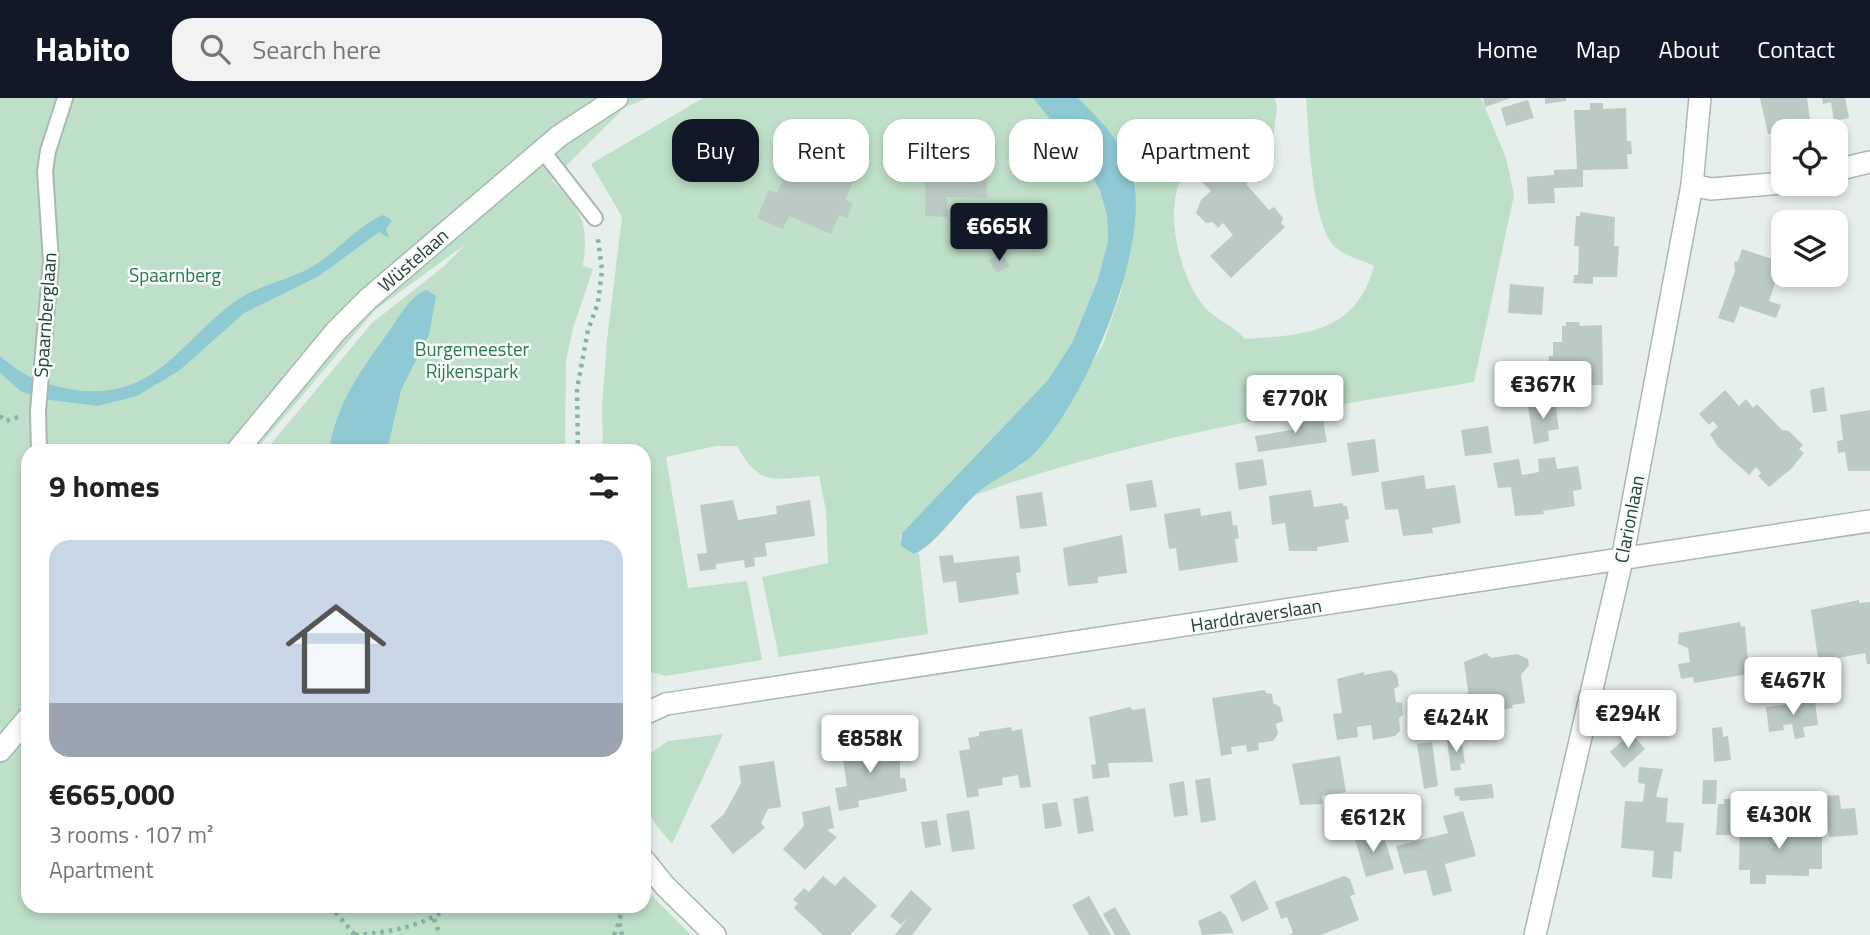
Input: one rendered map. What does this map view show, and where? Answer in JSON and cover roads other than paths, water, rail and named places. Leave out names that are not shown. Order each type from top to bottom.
[{"type":"street","name":"Wüstelaan","points":[[243,444],[336,331],[368,299],[542,150],[617,98]]},
{"type":"street","name":"Clarionlaan","points":[[1535,935],[1622,560],[1692,185],[1700,98]]},
{"type":"street","points":[[1848,167],[1870,162]]},
{"type":"street","points":[[1692,185],[1711,189],[1771,184]]},
{"type":"street","name":"Harddraverslaan","points":[[651,711],[666,704],[1870,521]]},
{"type":"street","points":[[0,751],[21,726]]},
{"type":"street","points":[[651,869],[664,887],[715,935]]},
{"type":"lane","name":"Spaarnberglaan","points":[[39,444],[38,411],[51,286],[45,171],[48,151],[65,98]]},
{"type":"lane","points":[[542,150],[595,218]]},
{"type":"water","points":[[1033,98],[1078,98],[1098,119],[1050,119]]},
{"type":"water","points":[[1103,124],[1117,142],[1117,182],[1133,182],[1136,200],[1133,237],[1124,277],[1094,360],[1054,429],[1035,453],[982,489],[937,536],[914,554],[901,546],[902,533],[1047,381],[1072,343],[1098,279],[1108,241],[1107,215],[1095,182],[1103,182]]},
{"type":"water","points":[[383,215],[392,220],[386,229],[389,238],[379,232],[319,276],[244,313],[180,370],[137,396],[98,406],[50,400],[22,392],[0,373],[0,356],[26,375],[54,386],[76,390],[103,391],[146,378],[233,303],[310,268],[364,226]]},
{"type":"water","points":[[426,290],[436,296],[429,335],[401,390],[389,444],[330,444],[344,402],[360,373],[405,307]]},
{"type":"park label","name":"Spaarnberg","points":[[175,275]]},
{"type":"park label","name":"Burgemeester Rijkenspark","points":[[472,360]]}]
